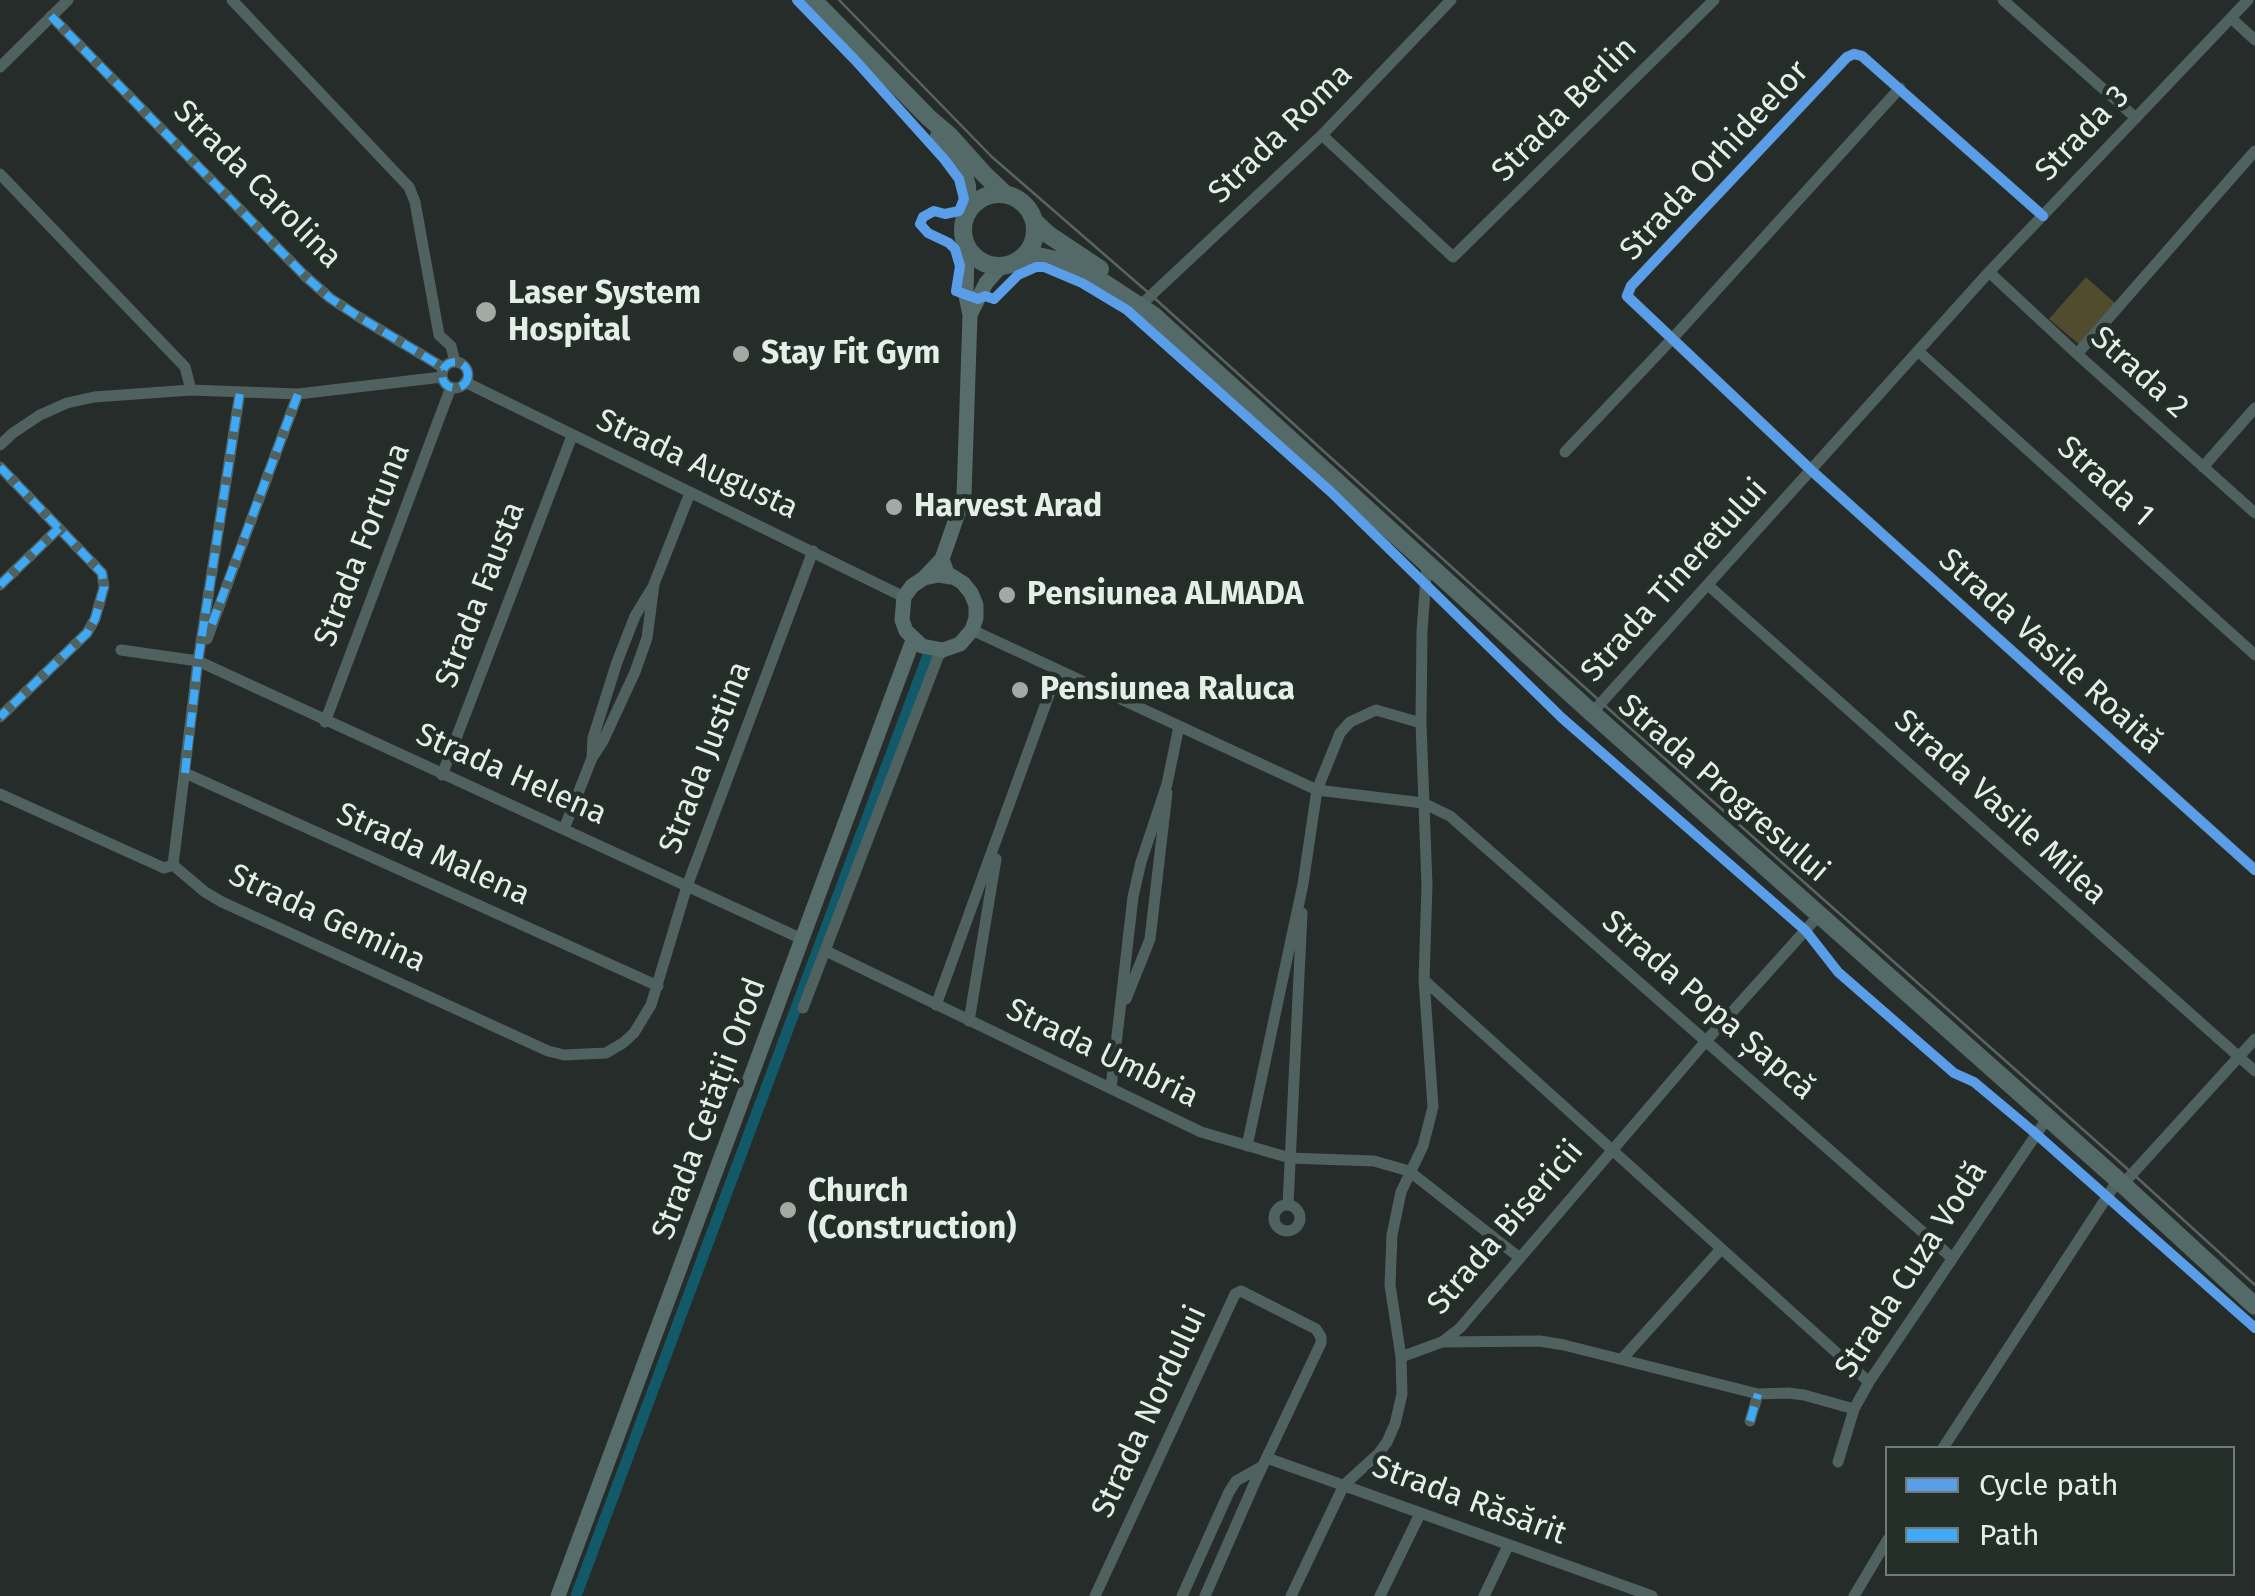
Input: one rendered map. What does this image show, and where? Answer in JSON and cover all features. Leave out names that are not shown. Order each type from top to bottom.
[{"type":"main road","points":[[813,0],[949,135],[991,182],[1031,212],[1034,238],[1022,258],[1014,263],[1001,266],[980,261],[966,246],[963,228],[968,210],[967,186],[929,118]]},
{"type":"main road","points":[[968,210],[984,197],[1004,194]]},
{"type":"main road","name":"Strada Progresului","points":[[1035,222],[1148,308],[1592,713],[2121,1182],[2255,1306]]},
{"type":"main road","name":"Strada Progresului","points":[[1022,258],[1048,258],[1070,265],[1148,308]]},
{"type":"street","points":[[0,67],[68,0]]},
{"type":"street","points":[[0,445],[40,415],[94,397],[190,390],[298,394],[448,373],[466,368],[465,382],[459,386],[448,373],[451,346],[439,335],[409,186],[232,0]]},
{"type":"street","name":"Strada Roma","points":[[1148,308],[1322,136],[1451,0]]},
{"type":"street","name":"Strada Berlin","points":[[1322,136],[1453,257],[1714,0]]},
{"type":"street","points":[[2003,0],[2136,118]]},
{"type":"street","name":"Strada 3","points":[[1918,351],[2248,0]]},
{"type":"street","name":"Strada Carolina","points":[[50,16],[330,298],[448,373]]},
{"type":"street","points":[[2231,18],[2255,40]]},
{"type":"street","name":"Strada Orhideelor","points":[[1812,471],[1627,296],[1631,286],[1846,58],[1862,56],[1900,88]]},
{"type":"street","points":[[1565,452],[1900,88],[2043,216]]},
{"type":"street","points":[[2076,354],[2255,151]]},
{"type":"street","points":[[0,174],[185,367],[190,390]]},
{"type":"street","points":[[942,559],[944,570],[963,584],[976,605],[972,630],[960,644],[943,650],[913,640],[902,620],[904,598],[942,559],[964,496],[970,315],[966,246]]},
{"type":"street","points":[[970,315],[986,283],[1001,266]]},
{"type":"street","name":"Strada 2","points":[[1989,272],[2255,512]]},
{"type":"street","name":"Strada Tineretului","points":[[1592,713],[1918,351]]},
{"type":"street","name":"Strada 1","points":[[1918,351],[2255,655]]},
{"type":"street","name":"Strada Fortuna","points":[[326,722],[448,373]]},
{"type":"street","name":"Strada Augusta","points":[[465,382],[904,598]]},
{"type":"street","points":[[0,794],[164,868],[173,865],[198,662],[240,392]]},
{"type":"street","points":[[198,662],[298,394]]},
{"type":"street","points":[[2203,467],[2255,408]]},
{"type":"street","name":"Strada Fausta","points":[[442,774],[572,436]]},
{"type":"street","points":[[0,467],[102,573],[104,587],[87,634],[0,717]]},
{"type":"street","name":"Strada Vasile Roaită","points":[[1812,471],[2255,870]]},
{"type":"street","points":[[592,758],[593,738],[616,662],[635,616],[654,584],[690,493]]},
{"type":"street","points":[[0,585],[59,528]]},
{"type":"street","name":"Strada Justina","points":[[658,986],[687,886],[813,551]]},
{"type":"street","points":[[1291,1596],[1344,1485],[1387,1442],[1402,1394],[1389,1271],[1396,1212],[1431,1122],[1433,1107],[1424,980],[1427,886],[1421,723],[1427,564]]},
{"type":"street","points":[[924,578],[951,577]]},
{"type":"street","points":[[564,829],[592,758],[620,707],[641,655],[651,620],[654,584]]},
{"type":"street","name":"Strada Vasile Milea","points":[[1709,586],[2255,1071]]},
{"type":"street","points":[[972,630],[1318,790],[1424,804]]},
{"type":"street","name":"Strada Cetății Orod","points":[[558,1596],[913,640]]},
{"type":"street","name":"Strada Helena","points":[[121,650],[198,662],[802,939]]},
{"type":"street","points":[[803,1008],[943,650]]},
{"type":"street","points":[[936,1005],[1058,670]]},
{"type":"street","points":[[1247,1146],[1303,884],[1318,790],[1340,733],[1350,722],[1376,710],[1421,723]]},
{"type":"street","points":[[1111,1088],[1133,897],[1167,784],[1179,726]]},
{"type":"street","name":"Strada Malena","points":[[185,773],[658,986]]},
{"type":"street","points":[[1120,1010],[1150,939],[1167,784]]},
{"type":"street","name":"Strada Popa Șapcă","points":[[1424,804],[1450,816],[1951,1257]]},
{"type":"street","points":[[969,1021],[1001,830]]},
{"type":"street","name":"Strada Gemina","points":[[173,865],[222,902],[564,1055],[598,1055],[623,1043],[643,1020],[658,986]]},
{"type":"street","points":[[1288,1205],[1303,884]]},
{"type":"street","name":"Strada Bisericii","points":[[1401,1357],[1442,1342],[1460,1328],[1820,914]]},
{"type":"street","name":"Strada Umbria","points":[[826,950],[1201,1132],[1290,1158],[1374,1161],[1410,1171]]},
{"type":"street","points":[[1424,980],[1869,1382]]},
{"type":"street","points":[[1944,1446],[2121,1182],[2255,1039]]},
{"type":"street","name":"Strada Cuza Vodă","points":[[1838,1462],[1854,1409],[1869,1382],[2048,1117]]},
{"type":"street","points":[[1410,1171],[1520,1258]]},
{"type":"street","points":[[1622,1359],[1721,1249]]},
{"type":"street","name":"Strada Nordului","points":[[1094,1596],[1235,1294],[1241,1292],[1316,1330],[1321,1337],[1265,1462]]},
{"type":"street","points":[[1442,1342],[1540,1341],[1758,1394],[1804,1395],[1854,1409]]},
{"type":"street","points":[[1750,1422],[1758,1394]]},
{"type":"street","points":[[1182,1596],[1236,1481],[1265,1462]]},
{"type":"street","points":[[1205,1596],[1265,1462]]},
{"type":"street","name":"Strada Răsărit","points":[[1265,1462],[1344,1485],[1652,1596]]},
{"type":"street","points":[[1380,1596],[1420,1514]]},
{"type":"street","points":[[1854,1596],[1885,1544]]},
{"type":"street","points":[[1484,1596],[1508,1546]]},
{"type":"shaded area","points":[[2086,277],[2117,305],[2081,346],[2049,319]]},
{"type":"waterway","points":[[576,1596],[928,655]]},
{"type":"tram line","points":[[839,0],[992,157],[2255,1285]]},
{"type":"marked path","points":[[51,16],[305,276],[330,298],[444,368]]},
{"type":"marked path","points":[[455,362],[464,366],[468,375],[464,384],[455,388],[446,384],[442,375],[446,366],[455,362]]},
{"type":"marked path","points":[[185,773],[198,661],[240,392]]},
{"type":"marked path","points":[[212,624],[298,394]]},
{"type":"marked path","points":[[0,467],[102,573],[104,587],[87,633],[0,717]]},
{"type":"marked path","points":[[0,585],[59,528]]},
{"type":"marked path","points":[[1750,1421],[1758,1394]]},
{"type":"cycle path","points":[[797,0],[959,179],[964,199],[959,211],[934,211],[923,217],[920,224],[955,249],[960,266],[956,291],[978,299],[994,299],[1018,275],[1044,267],[1082,283],[1127,310],[1331,492],[1562,718],[1806,931],[1838,972],[1954,1073],[1974,1082],[2035,1133],[2255,1328]]},
{"type":"cycle path","points":[[2043,216],[1862,56],[1854,54],[1631,286],[1627,296],[1812,471],[2255,870]]},
{"type":"place","name":"Laser System Hospital","points":[[486,312]]},
{"type":"place","name":"Stay Fit Gym","points":[[741,354]]},
{"type":"place","name":"Harvest Arad","points":[[894,507]]},
{"type":"place","name":"Pensiunea ALMADA","points":[[1007,595]]},
{"type":"place","name":"Pensiunea Raluca","points":[[1020,690]]},
{"type":"place","name":"Church (Construction)","points":[[788,1210]]}]
